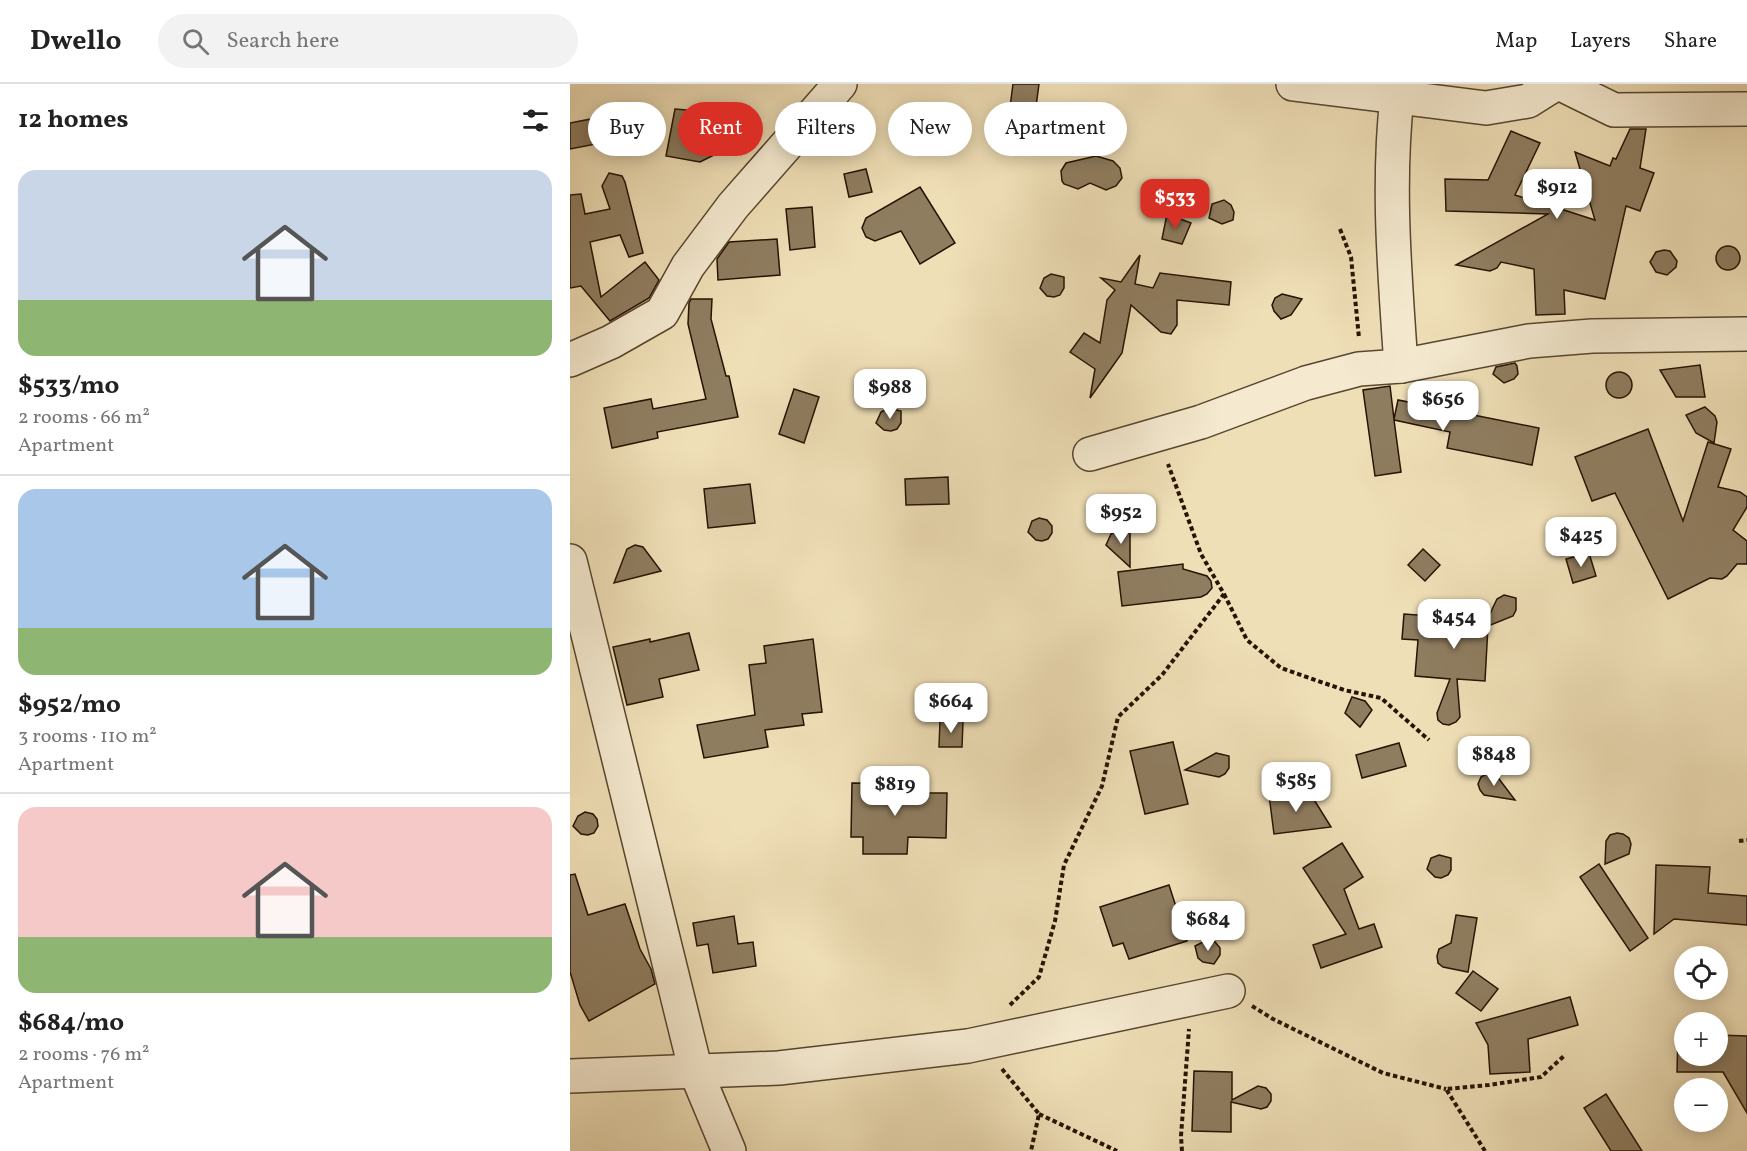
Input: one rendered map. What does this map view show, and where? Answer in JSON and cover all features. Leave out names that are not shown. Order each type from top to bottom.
[{"type":"street","points":[[570,360],[611,342],[662,313],[688,266],[733,206],[840,84]]},
{"type":"street","points":[[1293,84],[1486,108],[1528,101],[1555,84]]},
{"type":"street","points":[[1561,84],[1614,110],[1747,109]]},
{"type":"street","points":[[1397,97],[1392,143],[1391,214],[1401,366]]},
{"type":"street","points":[[1090,454],[1201,422],[1305,383],[1359,369],[1401,366],[1529,341],[1592,336],[1747,334]]},
{"type":"street","points":[[570,561],[696,1072],[729,1151]]},
{"type":"street","points":[[570,1076],[779,1068],[980,1043],[1228,991]]},
{"type":"path","points":[[1340,228],[1351,257],[1358,318],[1359,369]]},
{"type":"path","points":[[1158,434],[1201,554],[1247,640],[1281,668],[1344,690],[1380,698],[1429,740]]},
{"type":"path","points":[[1117,1151],[1040,1114],[980,1043],[1010,1005],[1040,977],[1055,921],[1064,865],[1102,786],[1118,717],[1162,675],[1224,594]]},
{"type":"path","points":[[1738,842],[1747,840]]},
{"type":"path","points":[[1228,991],[1274,1020],[1383,1073],[1446,1089],[1541,1077],[1565,1055]]},
{"type":"path","points":[[1182,1151],[1190,999]]},
{"type":"path","points":[[1446,1089],[1485,1151]]},
{"type":"path","points":[[1032,1151],[1040,1114]]},
{"type":"building","points":[[1013,84],[1039,84],[1037,102],[1011,102]]},
{"type":"building","points":[[675,109],[678,109],[678,156],[712,156],[700,162],[666,156]]},
{"type":"building","points":[[588,120],[588,146],[570,149],[570,123]]},
{"type":"building","points":[[1630,129],[1646,129],[1640,168],[1654,173],[1640,211],[1626,206],[1605,299],[1564,290],[1565,314],[1536,315],[1534,269],[1501,262],[1497,268],[1490,271],[1456,265],[1548,214],[1446,211],[1445,179],[1488,180],[1511,131],[1540,143],[1515,195],[1555,208],[1555,210],[1558,208],[1595,220],[1575,152],[1610,166],[1613,158],[1616,159]]},
{"type":"building","points":[[1096,156],[1113,161],[1120,168],[1122,178],[1116,186],[1106,190],[1090,183],[1078,189],[1062,181],[1061,171],[1066,163]]},
{"type":"building","points":[[866,169],[872,192],[849,197],[844,174]]},
{"type":"building","points":[[609,173],[622,176],[625,182],[643,253],[629,257],[620,235],[590,242],[601,297],[645,262],[659,280],[649,298],[610,321],[581,286],[570,288],[570,195],[581,194],[585,214],[610,209],[602,186]]},
{"type":"building","points":[[920,187],[955,243],[920,264],[901,231],[875,241],[866,237],[862,228],[866,218]]},
{"type":"building","points":[[1224,200],[1231,205],[1234,212],[1233,220],[1222,224],[1209,218],[1212,204]]},
{"type":"building","points":[[812,207],[815,247],[790,250],[786,209]]},
{"type":"building","points":[[1167,214],[1191,223],[1182,244],[1162,239]]},
{"type":"building","points":[[777,239],[780,275],[718,280],[717,259],[729,242]]},
{"type":"building","points":[[1728,246],[1737,249],[1740,258],[1737,267],[1728,270],[1719,267],[1716,258],[1719,249]]},
{"type":"building","points":[[1670,251],[1677,261],[1676,267],[1667,275],[1656,272],[1650,262],[1656,252]]},
{"type":"building","points":[[1140,255],[1135,284],[1153,288],[1160,273],[1231,282],[1229,305],[1177,300],[1177,325],[1171,334],[1161,332],[1131,305],[1122,353],[1090,398],[1095,369],[1070,352],[1084,333],[1100,343],[1107,300],[1115,290],[1101,278],[1121,282]]},
{"type":"building","points":[[1051,274],[1064,277],[1064,288],[1060,295],[1054,297],[1047,296],[1040,288],[1044,278]]},
{"type":"building","points":[[1282,294],[1302,299],[1291,315],[1281,319],[1272,305],[1275,298]]},
{"type":"building","points":[[691,299],[712,299],[711,319],[726,376],[729,376],[738,417],[657,432],[658,438],[612,448],[604,408],[651,399],[653,409],[706,399],[688,324]]},
{"type":"building","points":[[1515,363],[1518,374],[1514,379],[1504,383],[1493,374],[1496,367]]},
{"type":"building","points":[[1700,365],[1705,397],[1676,397],[1660,370]]},
{"type":"building","points":[[1619,372],[1628,376],[1632,385],[1628,394],[1619,398],[1610,394],[1606,385],[1610,376]]},
{"type":"building","points":[[1390,386],[1394,419],[1398,400],[1539,428],[1532,465],[1447,448],[1450,432],[1394,420],[1401,472],[1375,476],[1363,390]]},
{"type":"building","points":[[794,389],[819,397],[804,443],[779,434]]},
{"type":"building","points":[[1705,407],[1715,416],[1717,422],[1714,443],[1696,433],[1686,415]]},
{"type":"building","points":[[888,408],[901,411],[901,423],[897,429],[891,431],[884,430],[876,423],[881,412]]},
{"type":"building","points":[[1648,429],[1683,521],[1708,442],[1731,449],[1718,487],[1740,492],[1747,497],[1747,507],[1733,530],[1747,541],[1747,564],[1737,564],[1722,579],[1710,578],[1668,599],[1615,493],[1592,501],[1575,457]]},
{"type":"building","points":[[948,477],[949,504],[906,505],[905,479]]},
{"type":"building","points":[[750,484],[755,523],[708,528],[704,489]]},
{"type":"building","points":[[1039,518],[1047,520],[1052,526],[1052,533],[1048,539],[1042,541],[1036,540],[1028,532],[1032,521]]},
{"type":"building","points":[[1118,530],[1130,533],[1130,567],[1106,545],[1111,534]]},
{"type":"building","points":[[635,545],[643,547],[661,571],[614,583],[627,549]]},
{"type":"building","points":[[1423,549],[1440,565],[1425,581],[1408,565]]},
{"type":"building","points":[[1589,553],[1596,576],[1573,583],[1566,559]]},
{"type":"building","points":[[1183,564],[1183,569],[1207,576],[1211,581],[1212,588],[1207,594],[1201,597],[1122,606],[1118,572]]},
{"type":"building","points":[[1504,595],[1516,598],[1516,610],[1513,616],[1488,626],[1485,681],[1457,679],[1460,717],[1449,725],[1443,724],[1438,720],[1437,713],[1450,679],[1415,676],[1418,640],[1402,639],[1404,614],[1487,620],[1497,599]]},
{"type":"building","points":[[689,633],[699,670],[659,679],[663,697],[627,705],[613,647]]},
{"type":"building","points":[[813,639],[822,712],[802,714],[804,725],[765,730],[768,747],[704,758],[697,725],[755,715],[749,665],[766,663],[764,646]]},
{"type":"building","points":[[1352,697],[1365,701],[1372,710],[1360,727],[1345,713]]},
{"type":"building","points":[[940,721],[963,721],[962,747],[939,747]]},
{"type":"building","points":[[1173,742],[1188,804],[1145,814],[1130,751]]},
{"type":"building","points":[[1399,743],[1406,766],[1362,778],[1356,755]]},
{"type":"building","points":[[1216,753],[1229,756],[1229,768],[1225,774],[1219,777],[1185,770]]},
{"type":"building","points":[[1488,773],[1496,775],[1515,800],[1484,795],[1478,784],[1481,777]]},
{"type":"building","points":[[852,783],[908,784],[908,793],[947,793],[946,838],[908,837],[907,854],[863,854],[863,837],[851,837]]},
{"type":"building","points":[[1308,790],[1331,827],[1274,834],[1269,795]]},
{"type":"building","points":[[585,812],[593,814],[598,826],[594,833],[588,835],[581,834],[573,826],[578,816]]},
{"type":"building","points":[[1617,833],[1629,838],[1631,844],[1629,854],[1605,864],[1606,841],[1610,835]]},
{"type":"building","points":[[1342,843],[1363,877],[1344,889],[1359,929],[1374,924],[1382,947],[1321,968],[1313,945],[1346,934],[1303,868]]},
{"type":"building","points":[[1439,855],[1451,858],[1451,870],[1448,875],[1441,878],[1435,877],[1427,869],[1431,858]]},
{"type":"building","points":[[1599,864],[1648,938],[1630,951],[1580,877]]},
{"type":"building","points":[[1656,865],[1710,867],[1708,893],[1747,896],[1747,925],[1674,919],[1654,934]]},
{"type":"building","points":[[575,874],[588,915],[625,904],[655,984],[589,1021],[580,1005],[570,972],[570,875]]},
{"type":"building","points":[[1169,885],[1187,941],[1129,959],[1123,943],[1113,946],[1100,907]]},
{"type":"building","points":[[1456,915],[1477,918],[1468,972],[1443,967],[1438,963],[1439,949],[1451,943]]},
{"type":"building","points":[[734,916],[738,944],[753,942],[756,966],[713,973],[708,944],[697,946],[693,923]]},
{"type":"building","points":[[1207,940],[1215,942],[1220,948],[1220,955],[1214,964],[1203,962],[1198,958],[1195,946]]},
{"type":"building","points":[[1473,971],[1498,989],[1481,1011],[1456,993]]},
{"type":"building","points":[[1570,997],[1578,1025],[1528,1039],[1530,1072],[1490,1074],[1488,1045],[1476,1023]]},
{"type":"building","points":[[1728,1035],[1747,1036],[1747,1113],[1723,1072],[1677,1072],[1677,1066],[1728,1066]]},
{"type":"building","points":[[1194,1071],[1232,1072],[1232,1100],[1258,1086],[1266,1088],[1271,1094],[1271,1101],[1267,1107],[1261,1109],[1231,1102],[1231,1132],[1192,1131]]},
{"type":"building","points":[[1606,1094],[1642,1151],[1611,1151],[1584,1108]]}]
